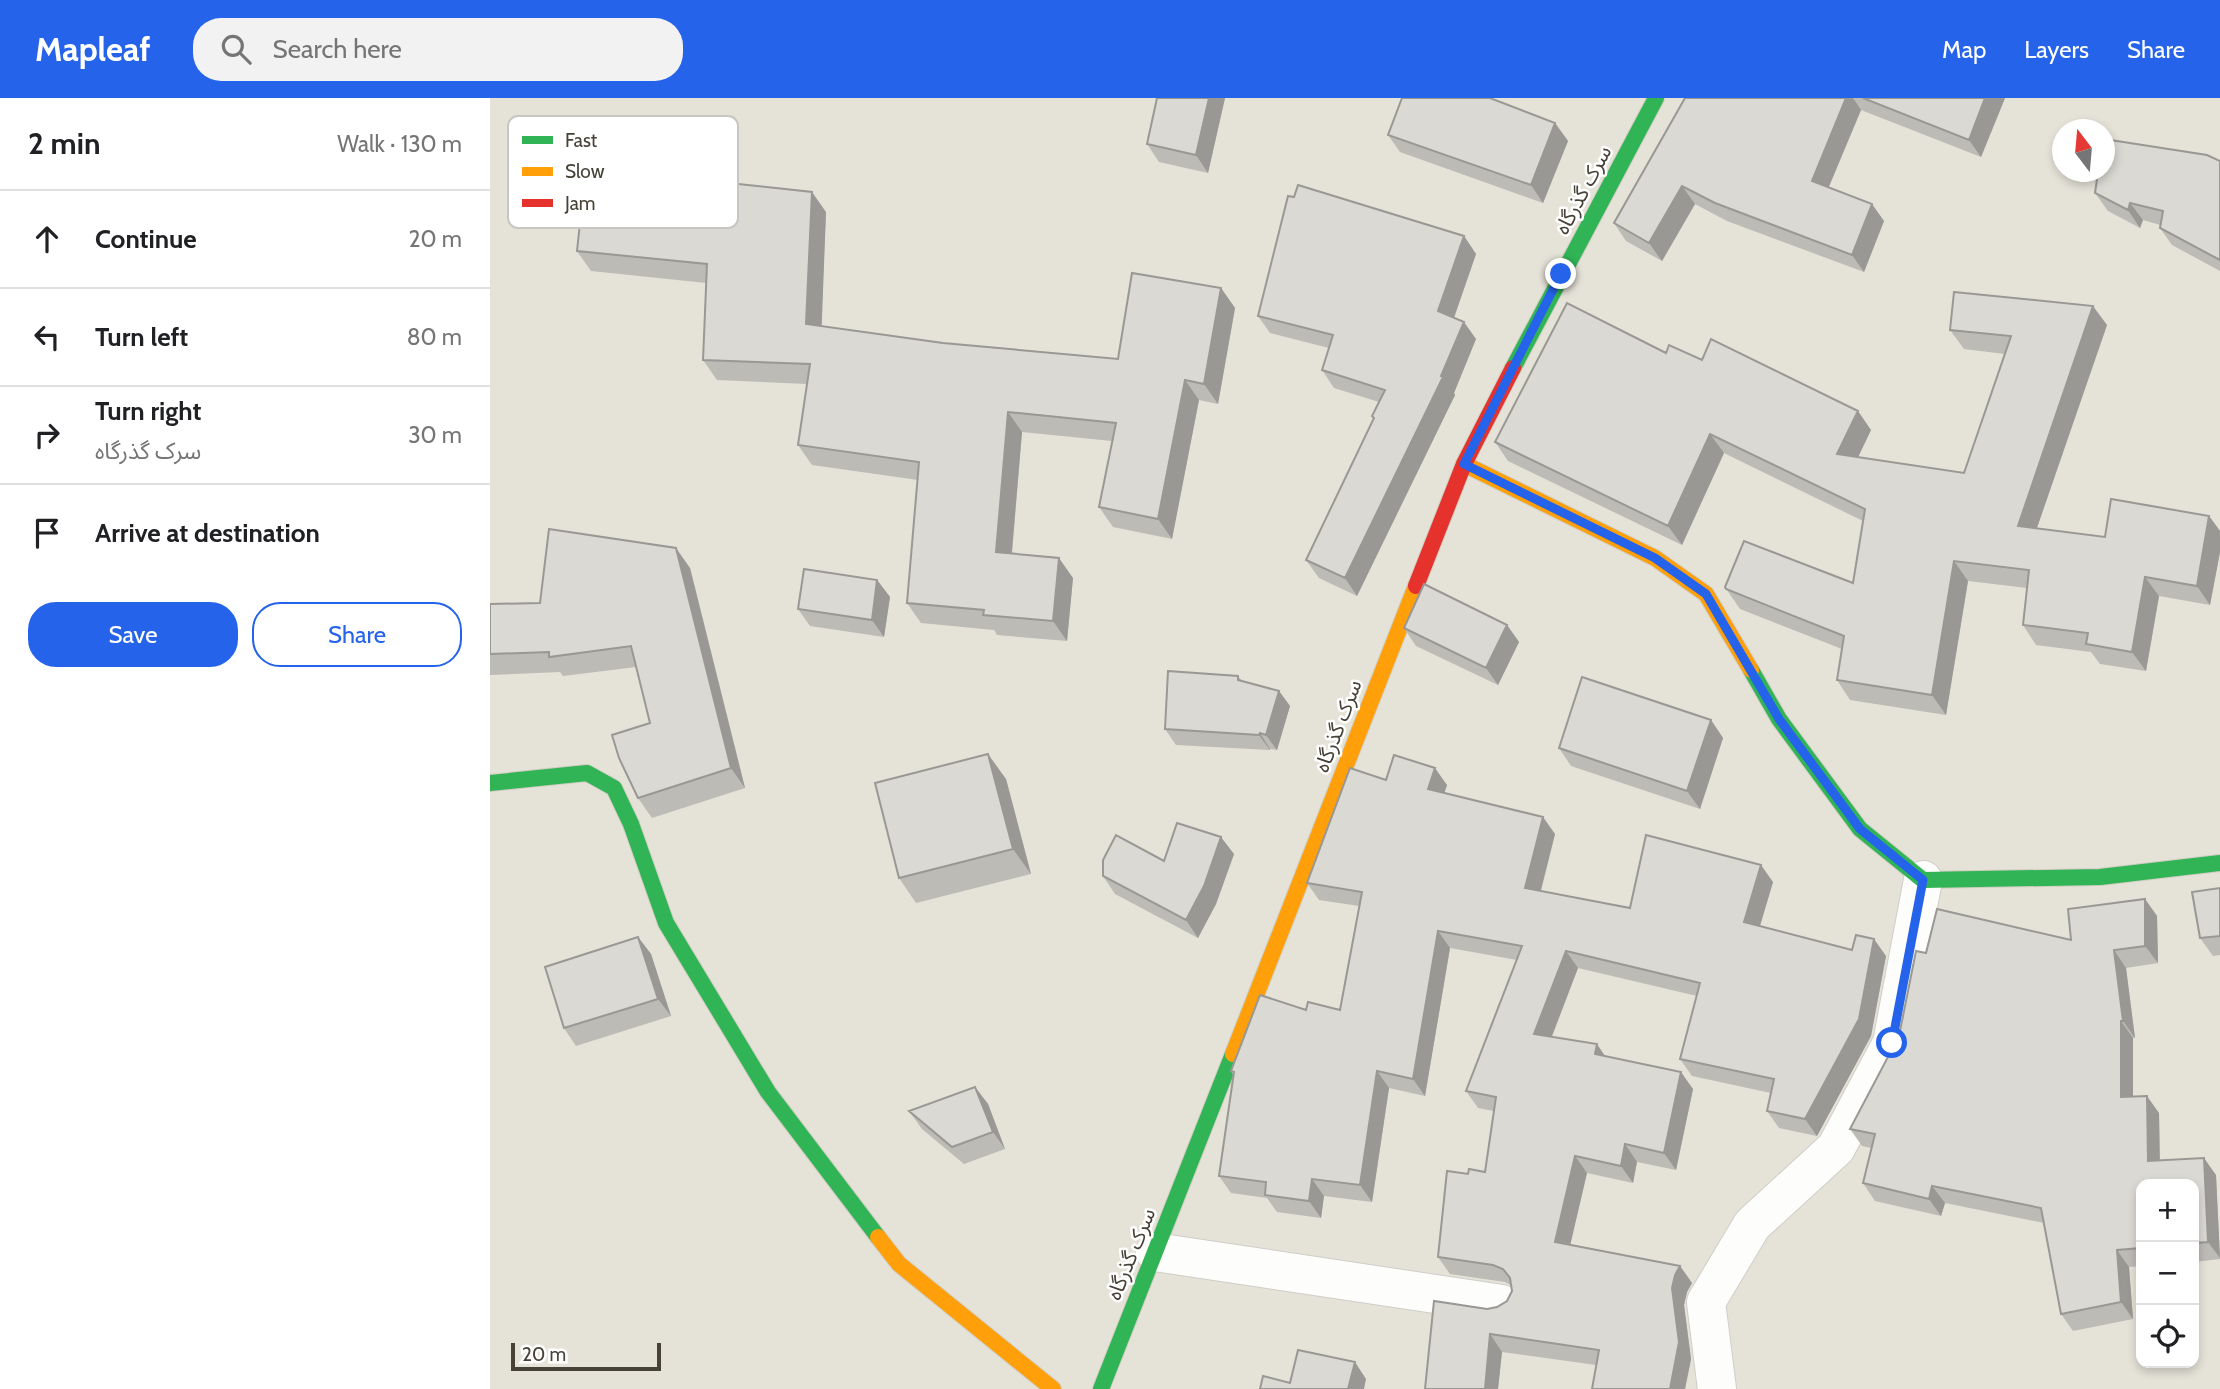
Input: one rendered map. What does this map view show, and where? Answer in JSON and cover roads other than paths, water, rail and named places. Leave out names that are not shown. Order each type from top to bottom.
[{"type":"street","name":"سرک گذرگاه","points":[[1101,1389],[1464,464],[1561,274],[1656,98]]},
{"type":"street","points":[[1464,464],[1655,558],[1706,594],[1779,719],[1860,829],[1923,880],[2100,877],[2220,863]]},
{"type":"street","points":[[490,783],[587,773],[614,788],[631,824],[666,923],[768,1092],[899,1264],[1053,1389]]},
{"type":"street","points":[[1717,1389],[1706,1302],[1752,1225],[1836,1148],[1892,1043],[1923,880]]},
{"type":"street","points":[[1155,1252],[1503,1304]]}]
